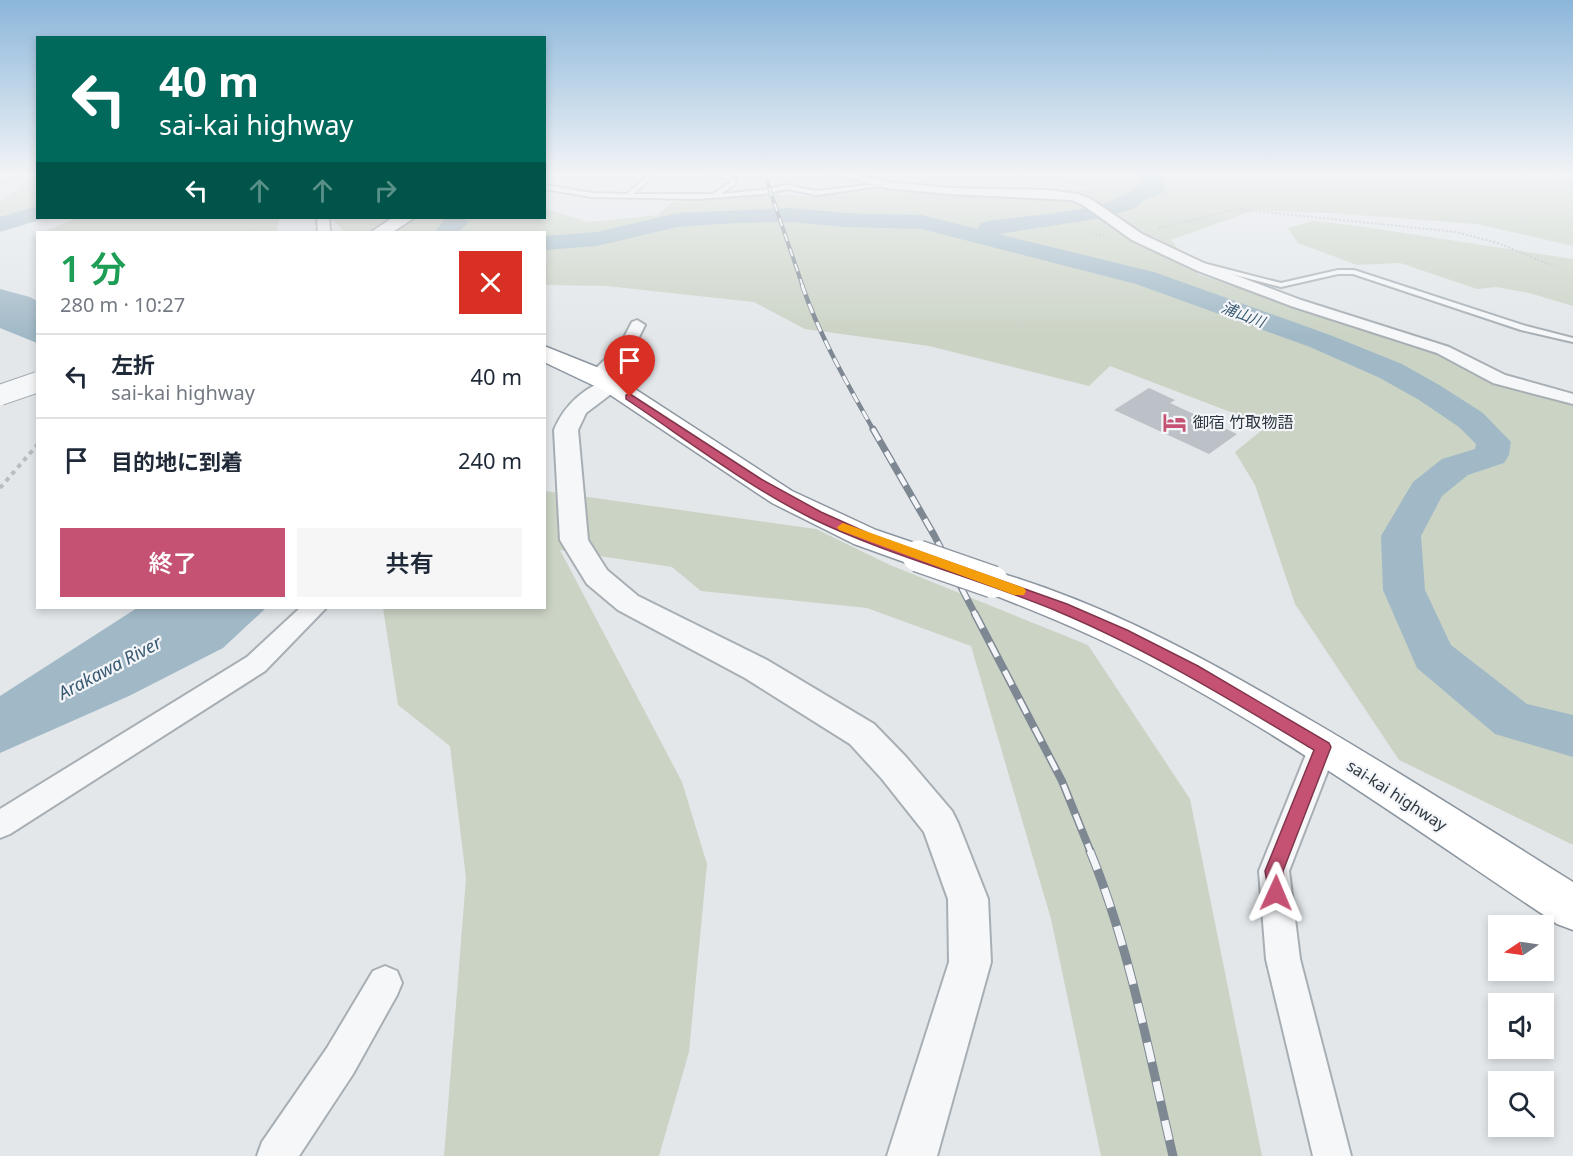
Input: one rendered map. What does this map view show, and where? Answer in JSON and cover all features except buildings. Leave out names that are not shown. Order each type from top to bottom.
[{"type":"main road","name":"sai-kai highway","points":[[546,354],[605,381],[782,497],[865,537],[1062,608],[1122,634],[1192,670],[1323,747],[1573,908]]},
{"type":"street","points":[[1121,227],[1186,261],[1296,303],[1443,350],[1499,379],[1573,399]]},
{"type":"street","points":[[637,324],[633,339],[605,381],[577,407],[566,430],[574,540],[597,577],[628,603],[756,669],[862,734],[894,768],[939,823],[968,899],[970,963],[912,1156]]},
{"type":"street","points":[[0,395],[36,383]]},
{"type":"street","points":[[0,825],[256,664],[313,609]]},
{"type":"street","points":[[1323,747],[1274,871],[1283,959],[1332,1156]]},
{"type":"street","points":[[276,1156],[340,1061],[385,983]]},
{"type":"lane","points":[[1186,261],[1281,285],[1338,272],[1354,272],[1524,328],[1573,340]]},
{"type":"path","points":[[1124,229],[1150,227]]},
{"type":"path","points":[[1408,227],[1456,232],[1498,243],[1553,266]]},
{"type":"path","points":[[0,488],[36,446]]},
{"type":"shaded area","points":[[55,227],[278,227],[277,231],[48,231]]},
{"type":"shaded area","points":[[340,227],[1207,227],[1171,240],[1198,274],[1405,345],[1413,342],[1573,404],[1573,845],[1399,760],[1295,604],[1255,485],[1235,452],[1267,426],[1110,366],[1089,386],[929,346],[805,329],[754,302],[606,286],[546,285],[546,231],[343,231]]},
{"type":"shaded area","points":[[1364,227],[1573,259],[1573,306],[1529,293],[1496,287],[1477,289],[1400,263],[1357,265],[1298,243],[1288,228]]},
{"type":"shaded area","points":[[1490,227],[1573,227],[1573,246]]},
{"type":"shaded area","points":[[546,491],[816,529],[890,565],[1088,645],[1190,799],[1262,1156],[1101,1156],[1051,919],[971,646],[867,608],[701,591],[672,567],[560,550],[682,782],[707,864],[689,1052],[659,1156],[444,1156],[466,878],[450,746],[398,705],[383,609],[546,609]]},
{"type":"water","points":[[0,289],[36,300],[36,343],[0,328]]},
{"type":"water","name":"Arakawa River","points":[[135,609],[265,609],[223,648],[129,696],[0,753],[0,696]]},
{"type":"waterway","name":"浦山川","points":[[447,231],[451,227]]},
{"type":"waterway","name":"浦山川","points":[[546,243],[597,239],[648,227]]},
{"type":"waterway","name":"浦山川","points":[[942,227],[1145,278],[1320,341],[1391,371],[1471,420],[1494,442],[1491,455],[1455,467],[1426,490],[1401,536],[1404,590],[1433,656],[1512,720],[1573,736]]},
{"type":"waterway","points":[[989,228],[996,227]]},
{"type":"railway","points":[[782,227],[803,287]]},
{"type":"railway","points":[[802,285],[826,341],[874,431]]},
{"type":"railway","points":[[873,429],[934,535],[976,616]]},
{"type":"railway","points":[[975,614],[1062,781],[1091,853]]},
{"type":"railway","points":[[1090,851],[1128,963],[1173,1156]]},
{"type":"slow traffic","points":[[843,527],[865,537],[1019,591]]},
{"type":"place","name":"御宿 竹取物語","points":[[1175,422]]},
{"type":"route","points":[[630,397],[757,482],[816,515],[865,537],[1062,608],[1122,634],[1192,670],[1323,747],[1274,871],[1276,893]]}]
